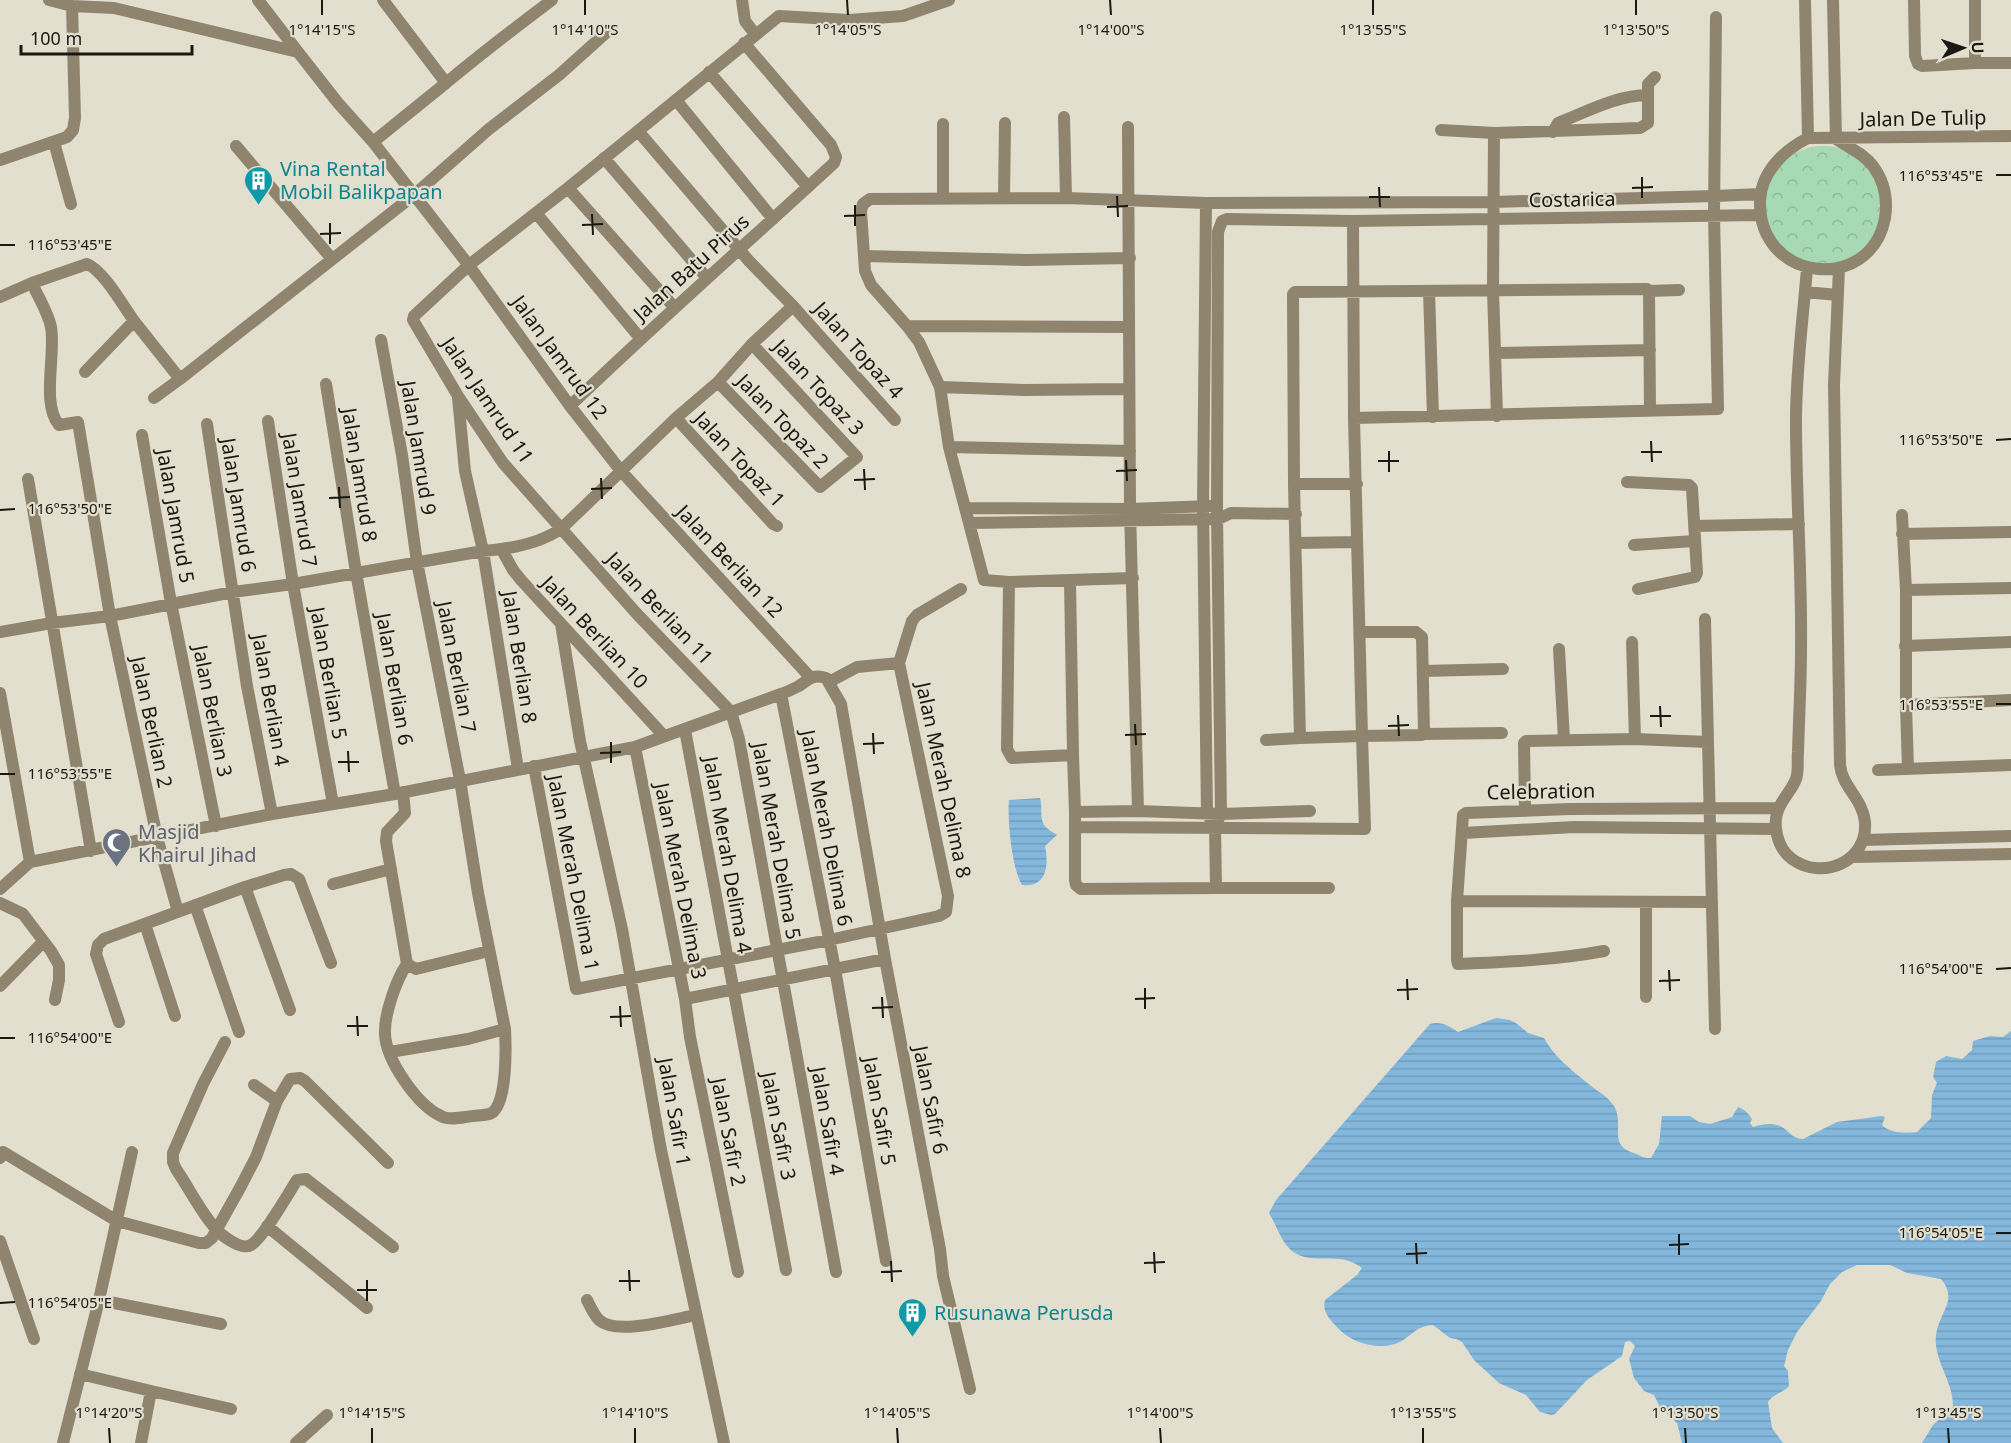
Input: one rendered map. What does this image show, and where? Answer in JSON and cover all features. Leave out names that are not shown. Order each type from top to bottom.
[{"type":"street","points":[[49,0],[72,6],[116,4],[298,52]]},
{"type":"street","name":"Jalan Jamrud 12","points":[[258,0],[456,248],[570,406],[621,471]]},
{"type":"street","points":[[383,0],[446,83]]},
{"type":"street","points":[[373,142],[507,32],[523,23],[552,0]]},
{"type":"street","points":[[742,0],[744,17],[751,29]]},
{"type":"street","points":[[468,264],[568,188],[744,43],[751,29],[779,16],[849,20],[903,16],[949,0]]},
{"type":"street","points":[[1805,0],[1808,138]]},
{"type":"street","points":[[1833,0],[1836,139]]},
{"type":"street","points":[[1914,0],[1915,56],[1918,64],[1922,66],[2011,63]]},
{"type":"street","points":[[1975,0],[1975,63]]},
{"type":"street","points":[[0,160],[67,137],[73,130],[75,118],[72,6]]},
{"type":"street","points":[[1354,418],[1718,409],[1714,214],[1716,17]]},
{"type":"street","points":[[154,398],[414,195],[489,129],[559,75],[608,31]]},
{"type":"street","name":"Jalan Batu Pirus","points":[[570,406],[640,338],[741,250],[834,163],[836,157],[831,145],[744,43]]},
{"type":"street","points":[[709,72],[808,187]]},
{"type":"street","points":[[1441,130],[1494,133],[1640,128],[1648,123],[1648,84],[1655,77]]},
{"type":"street","points":[[1553,132],[1558,123],[1581,113],[1627,97],[1648,95]]},
{"type":"street","points":[[676,99],[773,219]]},
{"type":"street","points":[[1064,117],[1066,198]]},
{"type":"street","points":[[1004,198],[1005,123]]},
{"type":"street","points":[[943,124],[943,199]]},
{"type":"street","points":[[1128,128],[1130,258],[1128,389],[1138,811]]},
{"type":"street","name":"Jalan Topaz 4","points":[[638,131],[749,261],[794,306],[895,420]]},
{"type":"street","points":[[1494,133],[1493,290],[1497,416]]},
{"type":"street","name":"Jalan De Tulip","points":[[1836,139],[2011,136]]},
{"type":"street","points":[[1808,138],[1836,139],[1860,153],[1881,178],[1886,193],[1887,210],[1884,225],[1877,240],[1854,262],[1839,268],[1823,270],[1807,268],[1792,262],[1769,240],[1760,214],[1760,194],[1765,178],[1774,165],[1796,144],[1808,138]]},
{"type":"street","points":[[54,142],[71,204]]},
{"type":"street","points":[[236,146],[332,259]]},
{"type":"street","points":[[604,158],[707,278]]},
{"type":"street","points":[[568,188],[674,308]]},
{"type":"street","name":"Costarica","points":[[864,256],[861,212],[863,204],[870,199],[1066,198],[1206,203],[1493,202],[1760,194]]},
{"type":"street","points":[[1248,221],[1249,202]]},
{"type":"street","points":[[1206,203],[1212,267],[1218,519],[1221,814],[1215,827],[1216,888]]},
{"type":"street","points":[[536,213],[640,338]]},
{"type":"street","name":"Costarica","points":[[1212,267],[1218,232],[1222,221],[1227,219],[1353,222],[1760,214]]},
{"type":"street","points":[[1075,827],[1365,829],[1354,418],[1353,222]]},
{"type":"street","points":[[1130,258],[1026,260],[864,256],[871,285],[907,326],[925,352],[940,387],[949,447],[984,580],[1009,582],[1133,578]]},
{"type":"street","points":[[0,297],[87,264],[94,267],[180,379]]},
{"type":"street","name":"Jalan Jamrud 11","points":[[468,264],[414,316],[414,325],[503,463],[562,528]]},
{"type":"street","points":[[1212,267],[1203,513],[1207,814],[1215,827]]},
{"type":"street","points":[[1807,268],[1796,420],[1801,647],[1797,778],[1778,808],[1775,829],[1779,843],[1790,858],[1805,867],[1822,870],[1839,866],[1852,857],[1863,840],[1865,822],[1861,805],[1841,776],[1840,765],[1834,385],[1839,268]]},
{"type":"street","name":"Jalan Berlian 2","points":[[32,283],[51,327],[51,395],[56,422],[59,425],[78,422],[110,616],[157,837],[178,912]]},
{"type":"street","points":[[1300,738],[1294,484],[1293,294],[1299,291],[1679,290]]},
{"type":"street","points":[[1430,291],[1432,417]]},
{"type":"street","points":[[1649,291],[1650,411]]},
{"type":"street","points":[[1805,292],[1838,295]]},
{"type":"street","points":[[0,632],[110,616],[233,592],[293,584],[483,551],[502,550],[551,536],[676,418],[718,382],[752,344],[794,306]]},
{"type":"street","points":[[85,372],[134,321]]},
{"type":"street","points":[[907,326],[1129,327]]},
{"type":"street","name":"Jalan Jamrud 9","points":[[381,340],[402,455],[417,562]]},
{"type":"street","name":"Jalan Topaz 3","points":[[752,344],[857,457],[820,487]]},
{"type":"street","points":[[1495,353],[1650,350]]},
{"type":"street","name":"Jalan Topaz 2","points":[[718,382],[820,487]]},
{"type":"street","name":"Jalan Jamrud 8","points":[[326,384],[356,572]]},
{"type":"street","points":[[940,387],[1024,390],[1128,389]]},
{"type":"street","name":"Jalan Berlian 8","points":[[458,396],[465,471],[483,551],[518,769]]},
{"type":"street","name":"Jalan Topaz 1","points":[[676,418],[777,526]]},
{"type":"street","name":"Jalan Jamrud 7","points":[[268,421],[293,584]]},
{"type":"street","name":"Jalan Jamrud 6","points":[[207,424],[233,592]]},
{"type":"street","name":"Jalan Jamrud 5","points":[[142,435],[171,603]]},
{"type":"street","points":[[949,447],[1130,452]]},
{"type":"street","name":"Jalan Berlian 12","points":[[621,471],[810,677]]},
{"type":"street","points":[[28,478],[91,851]]},
{"type":"street","points":[[1627,482],[1689,485],[1692,488],[1698,573],[1695,577],[1638,589]]},
{"type":"street","points":[[1294,484],[1356,484]]},
{"type":"street","points":[[1203,513],[1217,506]]},
{"type":"street","points":[[1217,506],[1231,513]]},
{"type":"street","points":[[966,508],[1130,515]]},
{"type":"street","points":[[969,523],[1130,515],[1203,513],[1218,519],[1231,513],[1296,514]]},
{"type":"street","points":[[1902,514],[1906,590],[1908,769]]},
{"type":"street","points":[[1694,526],[1799,524]]},
{"type":"street","name":"Jalan Berlian 11","points":[[562,528],[637,614],[731,712]]},
{"type":"street","points":[[1902,534],[2011,532]]},
{"type":"street","points":[[1634,545],[1694,541]]},
{"type":"street","points":[[1296,543],[1357,542]]},
{"type":"street","name":"Jalan Berlian 10","points":[[502,550],[521,580],[664,736]]},
{"type":"street","name":"Jalan Berlian 7","points":[[390,1052],[397,1070],[415,1094],[441,1117],[458,1118],[491,1114],[495,1110],[501,1096],[506,1047],[505,1029],[489,951],[460,780],[417,562]]},
{"type":"street","name":"Jalan Berlian 6","points":[[356,572],[399,793],[405,813],[387,832],[386,841],[406,964]]},
{"type":"street","points":[[1070,581],[1076,885],[1081,889],[1329,888]]},
{"type":"street","points":[[1009,582],[1007,749],[1012,758],[1073,755]]},
{"type":"street","name":"Jalan Berlian 5","points":[[293,584],[333,804]]},
{"type":"street","points":[[1906,590],[2011,588]]},
{"type":"street","points":[[899,663],[912,621],[917,615],[961,589]]},
{"type":"street","name":"Jalan Berlian 4","points":[[233,592],[247,686],[272,814]]},
{"type":"street","name":"Jalan Berlian 3","points":[[171,603],[216,826]]},
{"type":"street","points":[[1705,619],[1716,1029]]},
{"type":"street","name":"Jalan Safir 1","points":[[561,624],[572,699],[631,979],[675,1218],[724,1443]]},
{"type":"street","points":[[1360,632],[1416,632],[1422,637],[1424,734]]},
{"type":"street","points":[[1632,642],[1635,739]]},
{"type":"street","points":[[1905,646],[2011,642]]},
{"type":"street","points":[[1559,649],[1564,740]]},
{"type":"street","name":"Jalan Merah Delima 8","points":[[827,680],[857,667],[899,663],[948,896],[945,912],[939,916],[879,928]]},
{"type":"street","points":[[1423,671],[1503,669]]},
{"type":"street","points":[[0,889],[30,862],[272,814],[399,793],[635,747],[781,694],[810,677],[819,676],[827,680]]},
{"type":"street","name":"Jalan Safir 6","points":[[827,680],[841,704],[879,928],[940,1249],[943,1276],[970,1389]]},
{"type":"street","points":[[0,693],[30,862]]},
{"type":"street","name":"Jalan Merah Delima 6","points":[[781,694],[835,969]]},
{"type":"street","points":[[1906,705],[2011,700]]},
{"type":"street","name":"Jalan Merah Delima 5","points":[[731,712],[741,751],[782,978]]},
{"type":"street","name":"Jalan Merah Delima 4","points":[[685,730],[732,988]]},
{"type":"street","points":[[1266,740],[1502,733]]},
{"type":"street","points":[[1525,811],[1524,743],[1526,741],[1635,739],[1708,742]]},
{"type":"street","name":"Jalan Merah Delima 3","points":[[635,747],[685,999],[885,959]]},
{"type":"street","points":[[1878,771],[2011,765]]},
{"type":"street","name":"Jalan Merah Delima 1","points":[[534,766],[576,989],[829,940],[879,928]]},
{"type":"street","name":"Celebration","points":[[1775,829],[1574,827],[1463,833],[1463,815],[1466,813],[1570,809],[1778,808]]},
{"type":"street","points":[[1075,812],[1138,811],[1221,814],[1310,811]]},
{"type":"street","points":[[1463,833],[1457,901],[1456,960],[1458,964],[1530,962],[1604,951]]},
{"type":"street","points":[[1863,840],[2011,836]]},
{"type":"street","points":[[1852,857],[2011,854]]},
{"type":"street","points":[[333,884],[391,869]]},
{"type":"street","points":[[119,1022],[96,954],[98,945],[104,939],[284,875],[291,874],[299,879],[331,963]]},
{"type":"street","points":[[245,887],[290,1010]]},
{"type":"street","points":[[1457,901],[1712,902]]},
{"type":"street","points":[[1646,902],[1646,997]]},
{"type":"street","points":[[195,905],[239,1032]]},
{"type":"street","points":[[2,907],[23,914],[59,965],[55,1000]]},
{"type":"street","points":[[145,924],[175,1016]]},
{"type":"street","points":[[0,986],[43,942]]},
{"type":"street","points":[[489,951],[416,969],[406,964],[385,1026],[385,1038],[390,1052],[468,1039],[505,1029]]},
{"type":"street","name":"Jalan Safir 5","points":[[835,969],[886,1261]]},
{"type":"street","name":"Jalan Safir 4","points":[[782,978],[836,1272]]},
{"type":"street","name":"Jalan Safir 3","points":[[732,988],[786,1270]]},
{"type":"street","name":"Jalan Safir 2","points":[[685,999],[692,1049],[738,1272]]},
{"type":"street","points":[[225,1042],[203,1084],[173,1153],[176,1169],[216,1230],[244,1247],[251,1245],[267,1226],[297,1180],[306,1179],[393,1247]]},
{"type":"street","points":[[1,1153],[117,1221],[199,1243],[206,1243],[212,1238],[241,1186],[256,1157],[277,1101],[290,1079],[300,1078],[388,1163]]},
{"type":"street","points":[[254,1085],[277,1101]]},
{"type":"street","points":[[63,1443],[99,1300],[132,1152]]},
{"type":"street","points":[[267,1226],[367,1308]]},
{"type":"street","points":[[0,1241],[34,1339]]},
{"type":"street","points":[[99,1300],[221,1324]]},
{"type":"street","points":[[587,1300],[600,1320],[614,1327],[635,1326],[696,1315]]},
{"type":"street","points":[[80,1374],[231,1408]]},
{"type":"street","points":[[141,1443],[151,1391]]},
{"type":"street","points":[[296,1443],[327,1415]]},
{"type":"green space","points":[[1823,146],[1846,150],[1865,163],[1878,182],[1882,205],[1878,228],[1865,247],[1846,260],[1823,264],[1800,260],[1781,247],[1768,228],[1764,205],[1768,182],[1781,163],[1800,150]]},
{"type":"water","points":[[1040,798],[1043,822],[1057,835],[1045,846],[1047,861],[1041,879],[1037,883],[1022,885],[1015,868],[1011,844],[1009,800]]},
{"type":"water","points":[[1496,1018],[1510,1020],[1528,1033],[1544,1038],[1563,1062],[1614,1106],[1621,1145],[1646,1158],[1651,1158],[1659,1144],[1662,1116],[1690,1116],[1699,1122],[1710,1124],[1732,1117],[1738,1107],[1752,1119],[1750,1123],[1753,1127],[1775,1124],[1800,1139],[1837,1122],[1882,1116],[1885,1117],[1882,1125],[1890,1130],[1903,1133],[1917,1132],[1931,1118],[1932,1095],[1937,1083],[1933,1077],[1936,1062],[1946,1056],[1962,1059],[1972,1050],[1973,1041],[1990,1036],[2003,1037],[2011,1031],[2011,1443],[1922,1443],[1933,1425],[1953,1407],[1936,1344],[1936,1335],[1948,1294],[1941,1279],[1907,1273],[1890,1265],[1857,1265],[1842,1272],[1830,1284],[1821,1301],[1797,1332],[1788,1350],[1784,1366],[1788,1371],[1789,1386],[1768,1402],[1772,1428],[1783,1443],[1682,1443],[1677,1423],[1660,1407],[1654,1395],[1644,1391],[1634,1378],[1629,1359],[1635,1346],[1630,1341],[1625,1342],[1622,1356],[1587,1380],[1555,1414],[1551,1415],[1540,1412],[1526,1395],[1499,1383],[1474,1360],[1462,1342],[1450,1338],[1433,1325],[1421,1328],[1400,1342],[1387,1346],[1362,1343],[1347,1336],[1330,1320],[1324,1308],[1325,1300],[1357,1275],[1362,1268],[1352,1262],[1304,1257],[1295,1253],[1284,1242],[1269,1213],[1276,1200],[1430,1024],[1448,1026],[1458,1032]]},
{"type":"place","name":"Vina Rental Mobil Balikpapan","points":[[259,206]]},
{"type":"place","name":"Masjid Khairul Jihad","points":[[117,868]]},
{"type":"place","name":"Rusunawa Perusda","points":[[913,1338]]}]
